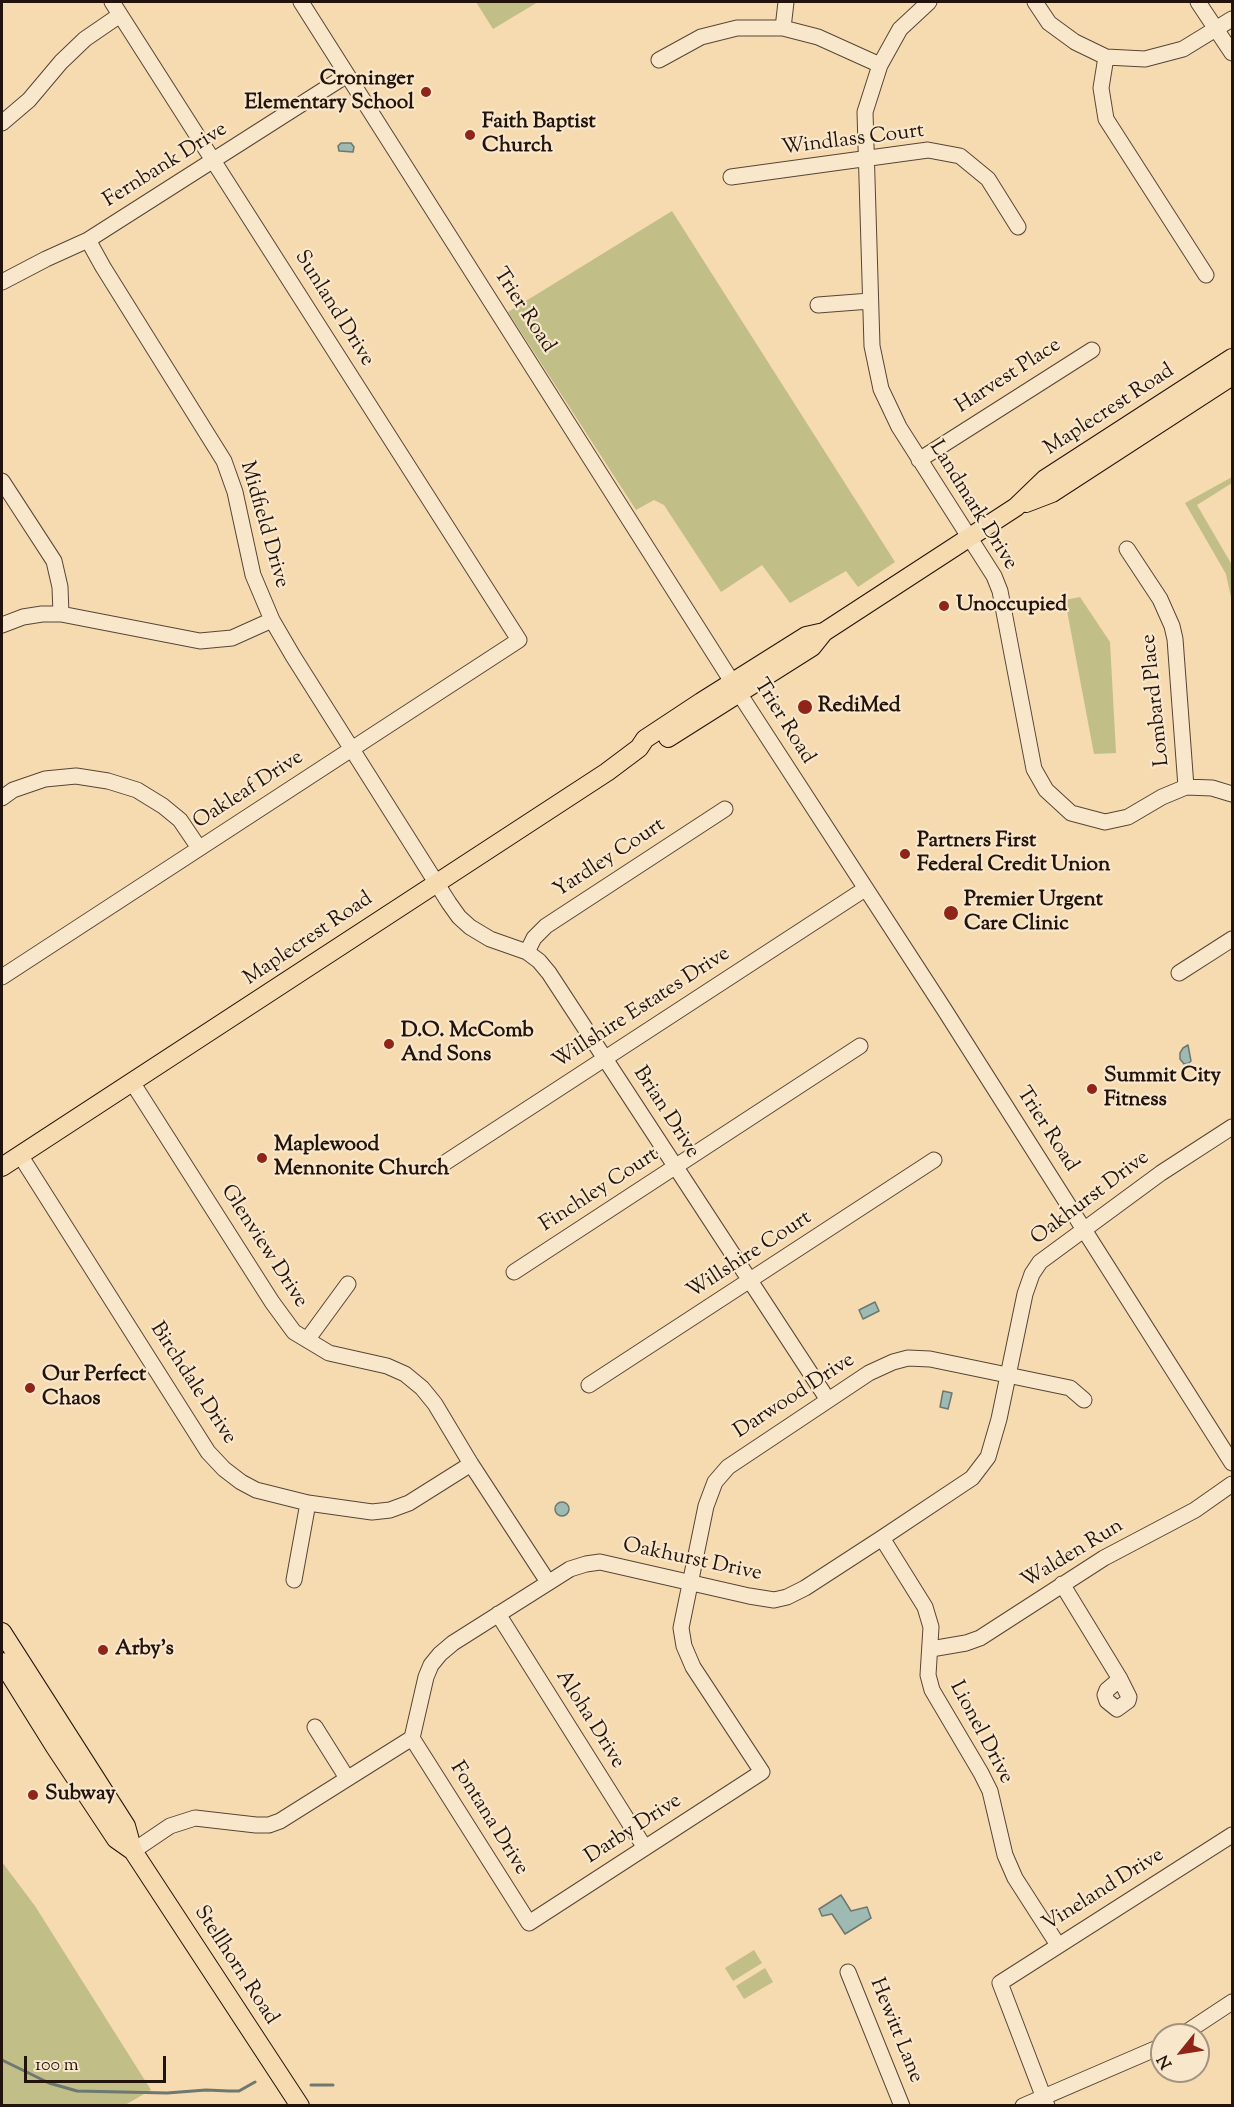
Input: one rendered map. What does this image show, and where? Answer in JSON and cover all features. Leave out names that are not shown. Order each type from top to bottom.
[{"type":"main road","name":"Maplecrest Road","points":[[2,1167],[607,772],[639,748],[651,748],[736,688],[812,647],[824,632],[1016,507],[1046,479],[1233,358]]},
{"type":"main road","name":"Maplecrest Road","points":[[1016,507],[1052,493],[1233,376]]},
{"type":"main road","name":"Stellhorn Road","points":[[2,1632],[126,1826],[133,1851],[300,2106]]},
{"type":"main road","name":"Stellhorn Road","points":[[2,1662],[61,1757],[116,1839],[133,1851]]},
{"type":"street","name":"Trier Road","points":[[301,2],[736,688],[1233,1463]]},
{"type":"street","points":[[783,28],[786,2]]},
{"type":"street","name":"Landmark Drive","points":[[929,2],[900,29],[880,65],[865,112],[872,346],[881,388],[899,427],[994,576],[999,591],[1034,768],[1046,790],[1071,813],[1105,822],[1128,818],[1162,797],[1186,787]]},
{"type":"street","points":[[1035,2],[1049,23],[1075,42],[1106,57],[1144,60],[1182,49],[1233,20]]},
{"type":"street","points":[[1198,2],[1233,53]]},
{"type":"street","points":[[2,123],[28,100],[61,62],[116,8]]},
{"type":"street","name":"Sunland Drive","points":[[116,8],[519,640]]},
{"type":"street","points":[[659,60],[701,37],[737,28],[783,28],[818,37],[880,65]]},
{"type":"street","points":[[1106,57],[1101,88],[1106,119],[1206,275]]},
{"type":"street","name":"Fernbank Drive","points":[[2,282],[88,240],[347,75]]},
{"type":"street","name":"Windlass Court","points":[[731,177],[928,150],[960,156],[988,179],[1018,227]]},
{"type":"street","name":"Midfield Drive","points":[[88,240],[224,461],[235,492],[253,575],[272,620],[436,882]]},
{"type":"street","points":[[818,305],[870,301]]},
{"type":"street","name":"Harvest Place","points":[[919,460],[1092,350]]},
{"type":"street","points":[[2,481],[54,561],[60,587],[61,614]]},
{"type":"street","name":"Lombard Place","points":[[1127,549],[1162,603],[1172,626],[1186,787]]},
{"type":"street","points":[[2,625],[23,617],[61,614],[198,641],[232,638],[272,620]]},
{"type":"street","name":"Oakleaf Drive","points":[[2,977],[519,640]]},
{"type":"street","points":[[2,798],[13,790],[45,779],[76,776],[108,781],[137,790],[163,806],[180,820],[199,848]]},
{"type":"street","points":[[1186,787],[1212,788],[1233,794]]},
{"type":"street","name":"Yardley Court","points":[[526,952],[534,938],[546,926],[725,809]]},
{"type":"street","name":"Brian Drive","points":[[436,882],[459,918],[470,927],[490,939],[526,952],[539,961],[551,975],[828,1400]]},
{"type":"street","name":"Willshire Estates Drive","points":[[443,1164],[865,889]]},
{"type":"street","points":[[1179,973],[1233,939]]},
{"type":"street","name":"Finchley Court","points":[[514,1272],[860,1046]]},
{"type":"street","name":"Glenview Drive","points":[[132,1082],[272,1302],[294,1332],[329,1353],[387,1366],[405,1374],[422,1388],[435,1404],[548,1582]]},
{"type":"street","name":"Oakhurst Drive","points":[[411,1738],[431,1665],[440,1654],[453,1643],[570,1569],[600,1562],[768,1599],[787,1597],[972,1478],[988,1457],[1025,1294],[1032,1274],[1040,1262],[1161,1173],[1233,1127]]},
{"type":"street","name":"Birchdale Drive","points":[[20,1155],[208,1452],[224,1469],[256,1490],[308,1503],[372,1512],[390,1510],[410,1503],[471,1464]]},
{"type":"street","name":"Willshire Court","points":[[589,1385],[934,1160]]},
{"type":"street","points":[[307,1340],[348,1284]]},
{"type":"street","name":"Darwood Drive","points":[[762,1772],[693,1667],[684,1646],[681,1628],[706,1506],[710,1491],[720,1475],[739,1459],[877,1368],[908,1358],[919,1357],[1070,1388],[1084,1400]]},
{"type":"street","name":"Walden Run","points":[[931,1649],[966,1643],[980,1638],[1104,1558],[1195,1510],[1233,1484]]},
{"type":"street","points":[[294,1580],[308,1503]]},
{"type":"street","name":"Lionel Drive","points":[[882,1538],[925,1607],[931,1627],[928,1675],[932,1690],[990,1791],[1005,1855],[1015,1878],[1058,1945]]},
{"type":"street","points":[[1062,1584],[1120,1678]]},
{"type":"street","name":"Aloha Drive","points":[[498,1614],[645,1848]]},
{"type":"street","points":[[315,1727],[347,1778]]},
{"type":"street","points":[[133,1851],[170,1826],[195,1818],[269,1825],[292,1814],[411,1738]]},
{"type":"street","name":"Fontana Drive","points":[[411,1738],[529,1923]]},
{"type":"street","name":"Darby Drive","points":[[529,1923],[762,1772]]},
{"type":"street","name":"Vineland Drive","points":[[1045,2101],[999,1983],[1233,1835]]},
{"type":"street","name":"Hewitt Lane","points":[[848,1972],[902,2106]]},
{"type":"street","points":[[1201,2023],[1233,2002]]},
{"type":"street","points":[[1023,2106],[1045,2101],[1150,2052]]},
{"type":"shaded area","points":[[476,2],[538,2],[493,29]]},
{"type":"shaded area","points":[[672,211],[895,562],[858,587],[846,571],[790,603],[762,565],[721,592],[664,505],[654,500],[636,510],[508,312]]},
{"type":"shaded area","points":[[1232,477],[1232,483],[1197,505],[1232,565],[1232,602],[1226,574],[1185,503]]},
{"type":"shaded area","points":[[1080,597],[1110,642],[1116,753],[1094,754],[1065,600]]},
{"type":"shaded area","points":[[2,1862],[35,1906],[151,2090],[125,2105],[2,2105]]},
{"type":"shaded area","points":[[754,1950],[762,1963],[733,1981],[725,1968]]},
{"type":"shaded area","points":[[765,1968],[773,1982],[744,1999],[736,1986]]},
{"type":"water","points":[[341,143],[351,143],[354,147],[353,152],[339,151],[338,146]]},
{"type":"water","points":[[1188,1045],[1191,1061],[1184,1064],[1180,1059],[1180,1053]]},
{"type":"water","points":[[875,1302],[879,1311],[863,1319],[859,1310]]},
{"type":"water","points":[[943,1391],[952,1393],[948,1409],[940,1407]]},
{"type":"water","points":[[559,1502],[565,1502],[569,1509],[565,1516],[559,1516],[555,1512],[555,1506]]},
{"type":"water","points":[[841,1895],[851,1911],[867,1907],[871,1918],[845,1934],[832,1914],[822,1916],[819,1909]]},
{"type":"waterway","points":[[2,2060],[49,2083],[77,2091],[167,2093],[206,2090],[239,2091],[255,2082]]},
{"type":"waterway","points":[[311,2085],[333,2085]]},
{"type":"place","name":"Croninger Elementary School","points":[[426,92]]},
{"type":"place","name":"Faith Baptist Church","points":[[470,135]]},
{"type":"place","name":"Unoccupied","points":[[944,606]]},
{"type":"place","name":"RediMed","points":[[805,707]]},
{"type":"place","name":"Partners First Federal Credit Union","points":[[905,854]]},
{"type":"place","name":"Premier Urgent Care Clinic","points":[[951,913]]},
{"type":"place","name":"D.O. McComb And Sons","points":[[389,1044]]},
{"type":"place","name":"Summit City Fitness","points":[[1092,1089]]},
{"type":"place","name":"Maplewood Mennonite Church","points":[[262,1158]]},
{"type":"place","name":"Our Perfect Chaos","points":[[30,1388]]},
{"type":"place","name":"Arby's","points":[[103,1650]]},
{"type":"place","name":"Subway","points":[[33,1795]]}]
